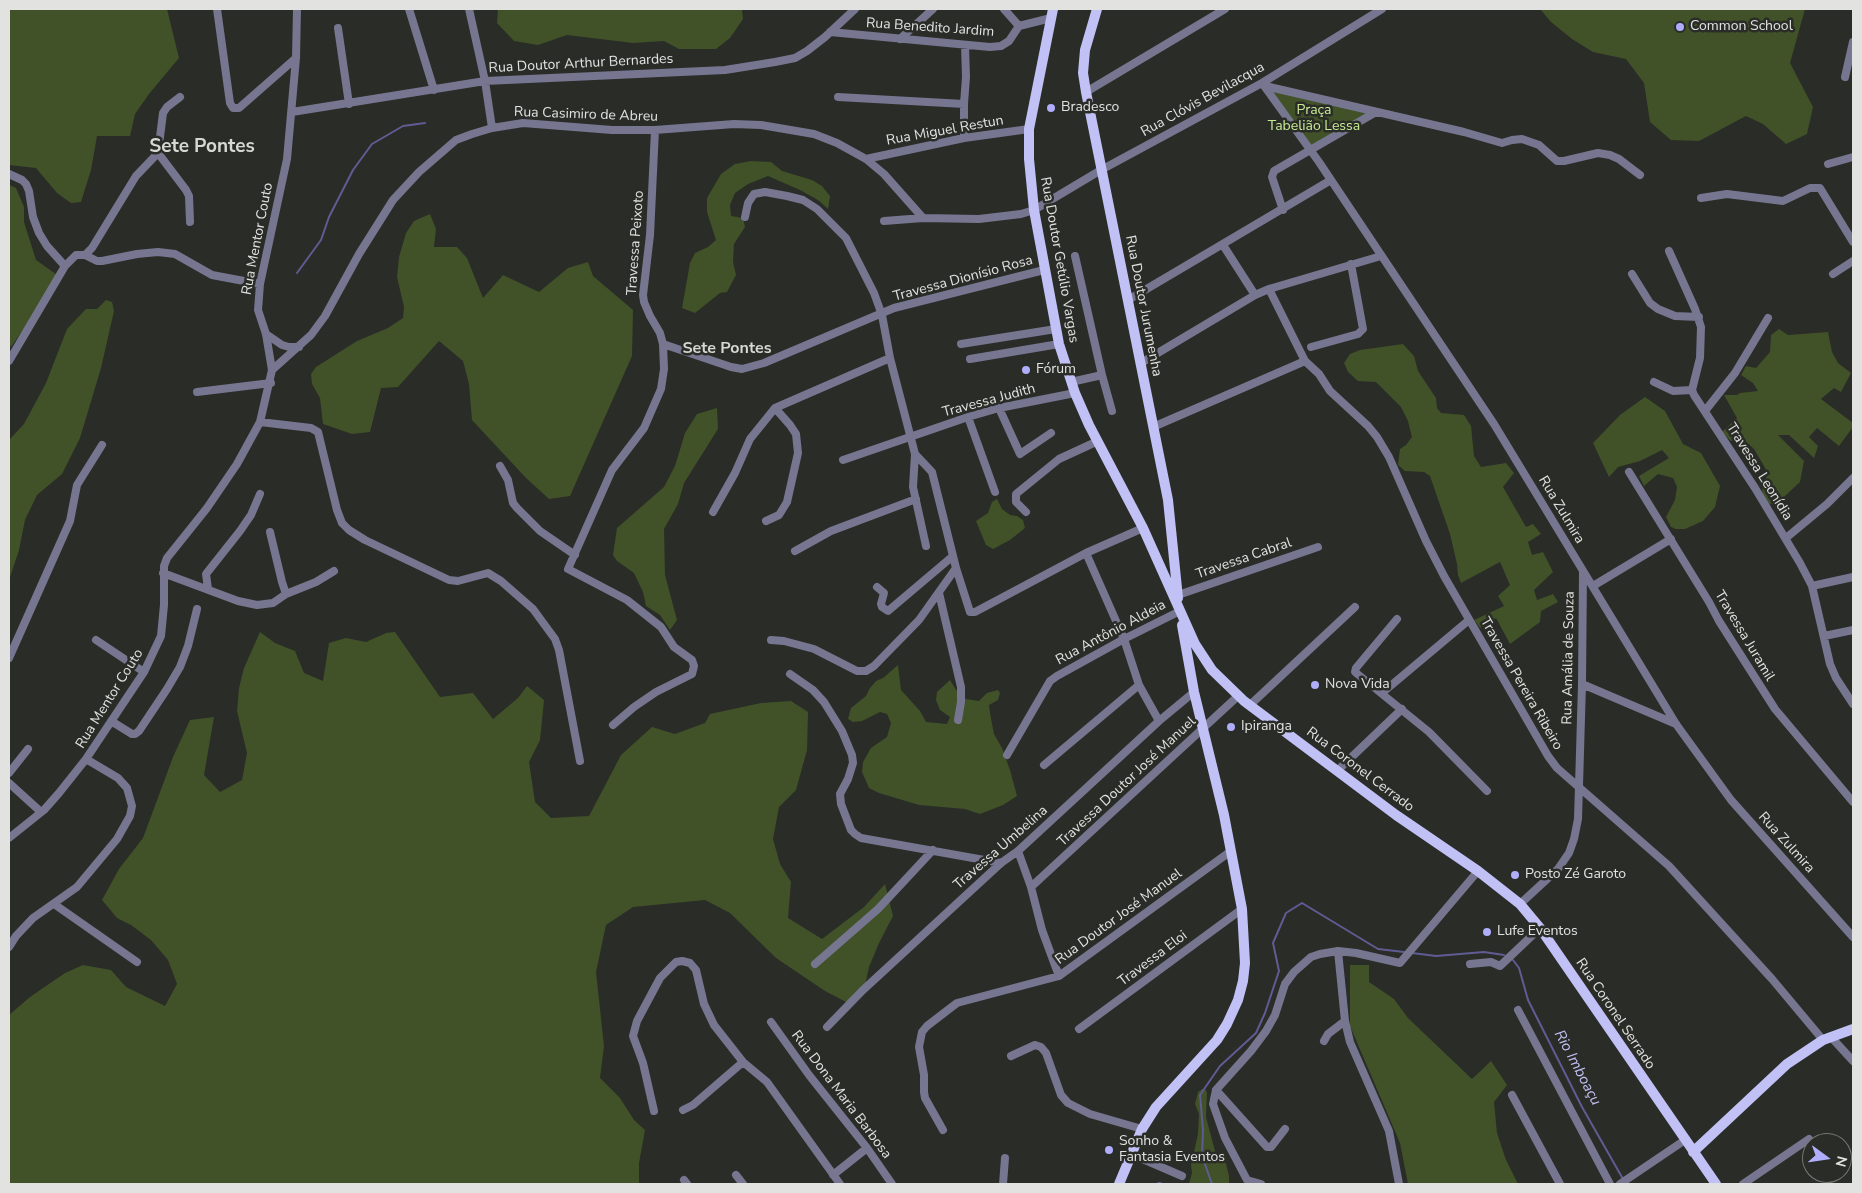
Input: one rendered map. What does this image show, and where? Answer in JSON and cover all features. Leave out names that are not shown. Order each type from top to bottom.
[{"type":"main road","name":"Rua Doutor Jurumenha","points":[[1097,9],[1085,50],[1083,73],[1168,500],[1180,611]]},
{"type":"main road","name":"Rua Doutor Getúlio Vargas","points":[[1052,14],[1029,129],[1030,184],[1044,270],[1059,344],[1075,393],[1143,528],[1180,611]]},
{"type":"main road","points":[[1154,551],[1161,553],[1172,546]]},
{"type":"main road","points":[[1119,1184],[1142,1129],[1156,1107],[1216,1040],[1238,1000],[1245,963],[1242,909],[1231,851],[1194,687],[1180,611]]},
{"type":"main road","name":"Rua Coronel Cerrado","points":[[1180,611],[1195,644],[1212,670],[1238,696],[1438,845],[1478,871]]},
{"type":"main road","points":[[1194,687],[1196,676],[1212,670]]},
{"type":"main road","name":"Rua Coronel Serrado","points":[[1478,871],[1520,904],[1540,928],[1716,1184]]},
{"type":"main road","points":[[1693,1152],[1786,1064],[1827,1039],[1853,1029]]},
{"type":"street","points":[[218,9],[219,34],[230,103],[233,108],[239,108],[296,58]]},
{"type":"street","name":"Rua Mentor Couto","points":[[9,838],[41,812],[59,793],[86,759],[144,672],[161,636],[164,605],[163,572],[167,558],[207,508],[237,464],[260,422],[272,370],[266,334],[258,310],[260,284],[286,167],[296,58],[297,9]]},
{"type":"street","points":[[409,9],[434,90]]},
{"type":"street","points":[[469,9],[492,128]]},
{"type":"street","name":"Rua Doutor Arthur Bernardes","points":[[292,112],[484,81],[724,70],[795,58],[815,45],[855,9]]},
{"type":"street","points":[[900,39],[933,9]]},
{"type":"street","points":[[1004,9],[1019,26],[1052,14]]},
{"type":"street","points":[[1086,92],[1225,9]]},
{"type":"street","name":"Rua Clóvis Bevilacqua","points":[[1034,210],[1101,170],[1264,85],[1382,9]]},
{"type":"street","name":"Rua Benedito Jardim","points":[[830,32],[990,47],[1001,46],[1009,41],[1019,26]]},
{"type":"street","points":[[338,28],[349,104]]},
{"type":"street","points":[[1845,78],[1853,42]]},
{"type":"street","points":[[964,138],[965,45]]},
{"type":"street","points":[[1264,85],[1464,132],[1502,143],[1522,139],[1539,145],[1557,161],[1598,153],[1610,154],[1640,175]]},
{"type":"street","name":"Rua Zulmira","points":[[1264,85],[1310,149],[1494,424],[1676,724],[1731,800],[1853,937]]},
{"type":"street","points":[[84,255],[92,248],[136,176],[158,153],[163,113],[167,106],[180,97]]},
{"type":"street","points":[[838,97],[964,104]]},
{"type":"street","points":[[1283,210],[1272,173],[1376,112]]},
{"type":"street","name":"Rua Casimiro de Abreu","points":[[272,370],[311,335],[325,316],[373,229],[393,200],[419,172],[456,140],[492,128],[526,123],[612,130],[655,130],[734,124],[761,125],[814,134],[837,143],[866,159],[884,174],[923,218]]},
{"type":"street","name":"Rua Miguel Restun","points":[[866,159],[964,138],[1029,129]]},
{"type":"street","name":"Travessa Peixoto","points":[[613,725],[656,692],[692,674],[694,663],[674,647],[661,626],[627,600],[568,570],[612,470],[644,428],[661,389],[664,369],[663,344],[660,333],[647,309],[644,294],[650,235],[655,130]]},
{"type":"street","points":[[158,153],[189,196],[190,222]]},
{"type":"street","points":[[1828,164],[1853,157]]},
{"type":"street","points":[[9,174],[26,184],[33,217],[39,233],[46,246],[65,266]]},
{"type":"street","points":[[1128,300],[1331,180]]},
{"type":"street","points":[[1701,198],[1727,194],[1782,201],[1810,188],[1820,188],[1853,242]]},
{"type":"street","points":[[745,218],[750,198],[759,192],[787,196],[803,200],[817,209],[846,238],[874,293],[882,315],[890,358],[915,454],[913,487],[926,546]]},
{"type":"street","points":[[884,221],[923,218],[979,219],[1021,214],[1034,210]]},
{"type":"street","points":[[1223,245],[1255,295]]},
{"type":"street","points":[[1654,382],[1673,391],[1692,390],[1700,358],[1699,317],[1669,251]]},
{"type":"street","points":[[9,361],[65,266],[76,255],[84,255],[97,261],[102,261],[137,254],[158,252],[175,254],[212,275],[260,284]]},
{"type":"street","points":[[1075,256],[1112,411]]},
{"type":"street","points":[[1141,363],[1255,295],[1269,289],[1381,256]]},
{"type":"street","points":[[1834,274],[1853,261]]},
{"type":"street","points":[[1311,347],[1358,334],[1363,329],[1351,264]]},
{"type":"street","name":"Travessa Dionísio Rosa","points":[[663,344],[731,367],[742,368],[764,363],[882,315],[894,308],[1044,270]]},
{"type":"street","points":[[1632,274],[1650,303],[1658,309],[1675,316],[1699,317]]},
{"type":"street","name":"Travessa Pereira Ribeiro","points":[[1269,289],[1305,361],[1319,374],[1330,391],[1368,426],[1377,437],[1389,457],[1431,550],[1469,620],[1548,756],[1557,768],[1669,866],[1827,1039],[1853,1061]]},
{"type":"street","points":[[1704,410],[1735,373],[1768,318]]},
{"type":"street","points":[[961,344],[1056,329]]},
{"type":"street","points":[[266,334],[282,345],[299,347]]},
{"type":"street","points":[[970,359],[1059,344]]},
{"type":"street","points":[[713,512],[735,473],[750,439],[775,408],[890,358]]},
{"type":"street","points":[[1153,427],[1305,361]]},
{"type":"street","points":[[1071,382],[1102,375]]},
{"type":"street","points":[[197,392],[270,383]]},
{"type":"street","name":"Travessa Leonídia","points":[[1692,390],[1786,538],[1812,586],[1830,664],[1836,678],[1853,704]]},
{"type":"street","name":"Travessa Judith","points":[[843,460],[999,408],[1075,393]]},
{"type":"street","points":[[766,520],[779,514],[787,502],[798,453],[796,434],[775,408]]},
{"type":"street","points":[[999,408],[1020,454],[1051,433]]},
{"type":"street","points":[[968,417],[995,492]]},
{"type":"street","points":[[260,422],[310,428],[318,432],[337,510],[342,523],[349,530],[364,540],[449,580],[458,580],[488,573],[501,581],[533,608],[555,639],[559,650],[580,761]]},
{"type":"street","points":[[1026,512],[1016,502],[1016,494],[1059,459],[1098,441]]},
{"type":"street","points":[[9,658],[70,521],[77,485],[102,445]]},
{"type":"street","points":[[915,454],[932,472],[956,568],[970,612],[975,612],[1001,600],[1086,553],[1143,528]]},
{"type":"street","points":[[500,466],[508,480],[513,502],[517,508],[540,531],[575,554]]},
{"type":"street","name":"Travessa Juramil","points":[[1628,472],[1775,710],[1853,802]]},
{"type":"street","points":[[1786,538],[1827,504],[1853,478]]},
{"type":"street","points":[[208,589],[206,574],[251,515],[260,494]]},
{"type":"street","points":[[795,551],[831,532],[916,499]]},
{"type":"street","points":[[270,532],[286,594]]},
{"type":"street","points":[[1592,586],[1671,539]]},
{"type":"street","name":"Travessa Cabral","points":[[1178,595],[1318,548]]},
{"type":"street","points":[[1086,553],[1124,639],[1140,685],[1159,721]]},
{"type":"street","points":[[877,587],[884,593],[880,604],[888,610],[953,556]]},
{"type":"street","points":[[771,640],[789,642],[814,649],[862,672],[874,666],[919,620],[956,568]]},
{"type":"street","points":[[163,572],[238,601],[257,605],[273,602],[286,594],[316,582],[334,571]]},
{"type":"street","name":"Rua Amália de Souza","points":[[1520,904],[1558,869],[1574,839],[1578,819],[1583,571]]},
{"type":"street","points":[[1812,586],[1853,577]]},
{"type":"street","points":[[939,593],[961,687],[958,720]]},
{"type":"street","points":[[1250,705],[1355,607]]},
{"type":"street","points":[[111,721],[132,734],[139,731],[180,667],[188,646],[197,609]]},
{"type":"street","name":"Rua Antônio Aldeia","points":[[1007,755],[1050,682],[1057,676],[1180,611]]},
{"type":"street","points":[[1397,619],[1355,671],[1429,732],[1487,791]]},
{"type":"street","points":[[1382,693],[1469,620]]},
{"type":"street","points":[[1824,636],[1853,630]]},
{"type":"street","points":[[96,640],[144,672]]},
{"type":"street","points":[[790,674],[813,690],[824,702],[842,731],[852,756],[853,764],[840,794],[841,804],[851,830],[861,838],[1001,863]]},
{"type":"street","points":[[1582,684],[1676,724]]},
{"type":"street","points":[[1044,765],[1140,685]]},
{"type":"street","name":"Travessa Umbelina","points":[[827,1027],[863,990],[1001,863],[1018,851],[1194,687]]},
{"type":"street","name":"Travessa Doutor José Manuel","points":[[1032,886],[1238,696]]},
{"type":"street","points":[[1337,771],[1402,708]]},
{"type":"street","points":[[9,773],[28,749]]},
{"type":"street","points":[[9,947],[16,936],[33,918],[77,887],[117,839],[130,816],[132,806],[127,788],[118,778],[86,759]]},
{"type":"street","points":[[9,783],[41,812]]},
{"type":"street","points":[[816,964],[878,909],[933,850]]},
{"type":"street","points":[[1018,851],[1032,886],[1042,930],[1059,976]]},
{"type":"street","name":"Rua Doutor José Manuel","points":[[943,1130],[925,1098],[924,1075],[919,1048],[922,1032],[946,1009],[957,1003],[1059,976],[1231,851]]},
{"type":"street","points":[[1261,1184],[1247,1180],[1225,1138],[1213,1104],[1216,1090],[1266,1031],[1275,1015],[1286,984],[1294,972],[1311,958],[1320,954],[1338,951],[1402,960],[1478,871]]},
{"type":"street","points":[[54,904],[137,962]]},
{"type":"street","name":"Travessa Eloi","points":[[1079,1029],[1242,909]]},
{"type":"street","points":[[1470,964],[1491,962],[1500,966],[1540,928]]},
{"type":"street","points":[[1338,951],[1345,1021],[1354,1052],[1389,1131],[1399,1184]]},
{"type":"street","points":[[654,1111],[643,1063],[633,1036],[637,1021],[653,990],[666,971],[676,962],[682,961],[690,963],[696,970],[708,1016],[743,1062],[767,1082],[840,1184]]},
{"type":"street","points":[[1518,1010],[1608,1182],[1599,1184]]},
{"type":"street","points":[[1324,1041],[1328,1034],[1345,1021]]},
{"type":"street","name":"Rua Dona Maria Barbosa","points":[[771,1022],[810,1076],[867,1148],[892,1184]]},
{"type":"street","points":[[1011,1056],[1035,1045],[1041,1047],[1046,1053],[1061,1094],[1068,1103],[1090,1114],[1142,1129]]},
{"type":"street","points":[[683,1110],[693,1104],[743,1062]]},
{"type":"street","points":[[1216,1090],[1267,1147],[1271,1147],[1285,1129]]},
{"type":"street","points":[[1512,1095],[1560,1184]]},
{"type":"street","points":[[1620,1184],[1685,1140]]},
{"type":"street","points":[[1743,1184],[1802,1145]]},
{"type":"street","points":[[833,1174],[867,1148]]},
{"type":"street","points":[[1131,1154],[1182,1176]]},
{"type":"street","points":[[1003,1184],[1005,1158]]},
{"type":"street","points":[[736,1175],[743,1184]]},
{"type":"green space","points":[[9,9],[167,9],[179,58],[135,114],[130,136],[97,136],[91,170],[81,202],[71,203],[57,193],[36,168],[9,165]]},
{"type":"green space","points":[[498,9],[739,9],[742,10],[743,19],[730,38],[716,49],[679,49],[664,41],[633,43],[567,35],[538,45],[514,41],[497,23]]},
{"type":"green space","points":[[1540,9],[1805,9],[1790,63],[1813,107],[1807,134],[1786,144],[1763,124],[1746,116],[1699,141],[1671,140],[1650,122],[1644,83],[1626,59],[1593,52],[1572,39],[1551,22]]},
{"type":"green space","name":"Praça Tabelião Lessa","points":[[1268,86],[1375,111],[1311,148]]},
{"type":"green space","points":[[751,161],[771,162],[782,171],[812,180],[822,186],[830,196],[828,209],[818,200],[800,190],[768,176],[748,184],[735,193],[730,205],[731,216],[743,218],[745,227],[734,244],[733,262],[736,275],[727,292],[720,293],[695,313],[682,308],[690,263],[695,253],[708,247],[716,240],[707,212],[707,198],[721,174],[735,164]]},
{"type":"green space","points":[[9,185],[16,188],[24,207],[24,222],[36,260],[60,277],[11,347],[9,344]]},
{"type":"green space","points":[[430,214],[436,229],[434,247],[457,247],[467,258],[483,298],[503,275],[539,292],[568,268],[588,262],[593,276],[633,310],[632,356],[570,496],[549,499],[526,478],[472,420],[469,384],[463,361],[439,341],[398,387],[381,388],[370,432],[352,434],[323,424],[320,398],[312,384],[311,374],[316,367],[357,341],[388,328],[403,318],[404,307],[397,277],[399,257],[406,233],[414,221]]},
{"type":"green space","points":[[106,300],[112,302],[114,311],[101,368],[80,438],[62,474],[37,495],[25,520],[19,550],[9,580],[9,440],[24,424],[46,383],[67,329],[86,309],[97,309]]},
{"type":"green space","points":[[1779,329],[1788,335],[1828,332],[1832,352],[1838,363],[1851,373],[1841,392],[1834,388],[1821,399],[1853,423],[1853,427],[1839,446],[1817,428],[1809,437],[1818,446],[1814,458],[1789,435],[1778,435],[1804,461],[1800,482],[1784,497],[1769,505],[1763,498],[1762,487],[1768,473],[1754,449],[1742,438],[1731,441],[1722,432],[1737,418],[1724,395],[1737,395],[1758,391],[1753,383],[1741,375],[1746,366],[1756,368],[1770,352],[1771,335]]},
{"type":"green space","points":[[1403,344],[1414,356],[1418,371],[1436,398],[1437,408],[1441,413],[1464,415],[1471,426],[1474,456],[1481,467],[1506,463],[1514,473],[1503,487],[1526,527],[1533,524],[1541,534],[1528,542],[1532,555],[1543,552],[1553,572],[1534,590],[1537,600],[1553,594],[1558,602],[1541,611],[1540,622],[1510,644],[1496,618],[1480,628],[1474,620],[1504,606],[1498,596],[1510,585],[1500,562],[1461,583],[1450,534],[1430,476],[1424,472],[1405,471],[1398,465],[1400,449],[1412,437],[1408,421],[1401,407],[1376,382],[1358,381],[1348,372],[1344,363],[1350,354],[1360,350]]},
{"type":"green space","points":[[1645,397],[1665,411],[1683,444],[1701,453],[1720,486],[1715,507],[1703,521],[1685,529],[1671,527],[1666,517],[1675,500],[1677,487],[1673,478],[1658,474],[1644,486],[1639,476],[1669,458],[1662,450],[1640,461],[1618,467],[1609,477],[1593,443],[1620,415]]},
{"type":"green space","points":[[717,408],[718,429],[684,483],[678,504],[664,529],[665,575],[677,620],[670,630],[660,615],[646,606],[643,592],[634,573],[617,561],[613,555],[617,528],[664,487],[675,466],[685,433],[697,414]]},
{"type":"green space","points":[[997,499],[1002,509],[1010,515],[1017,516],[1023,520],[1025,528],[1010,540],[993,549],[986,545],[976,521],[988,513],[992,502]]},
{"type":"green space","points":[[260,632],[275,643],[295,651],[304,673],[323,681],[329,643],[346,638],[366,642],[386,633],[395,632],[440,697],[473,693],[493,719],[518,698],[527,686],[544,700],[540,740],[529,762],[535,802],[551,818],[589,816],[621,755],[652,727],[675,734],[705,723],[710,714],[761,703],[791,701],[808,712],[807,750],[796,790],[779,807],[773,839],[780,864],[791,882],[788,918],[822,939],[864,907],[885,884],[893,916],[869,967],[864,990],[846,1002],[825,991],[776,958],[730,913],[705,900],[633,907],[606,925],[596,972],[604,1046],[600,1078],[620,1098],[634,1120],[645,1130],[639,1163],[639,1184],[9,1184],[9,1015],[30,997],[65,973],[83,965],[111,970],[126,987],[165,1006],[177,984],[168,960],[151,940],[131,925],[117,918],[102,900],[119,869],[143,838],[173,757],[190,720],[214,717],[204,775],[220,792],[242,780],[247,753],[237,711],[239,688],[244,668]]},
{"type":"green space","points":[[898,665],[901,690],[920,711],[926,722],[947,724],[950,717],[940,710],[936,700],[937,692],[950,680],[958,693],[966,699],[979,701],[987,693],[998,690],[1000,693],[998,700],[989,705],[990,713],[994,734],[1002,748],[1017,796],[1003,805],[980,814],[965,809],[919,805],[879,793],[869,788],[862,772],[863,762],[871,748],[887,737],[891,723],[887,714],[880,712],[862,721],[853,722],[848,719],[851,708],[866,696],[876,681],[883,678]]},
{"type":"green space","points":[[1350,965],[1369,965],[1369,982],[1394,999],[1408,1018],[1472,1079],[1491,1061],[1507,1085],[1494,1102],[1497,1133],[1506,1160],[1518,1184],[1408,1184],[1400,1143],[1350,1026]]},
{"type":"green space","points":[[1202,1089],[1206,1090],[1207,1093],[1206,1117],[1215,1151],[1226,1164],[1229,1184],[1189,1184],[1198,1134],[1199,1114],[1195,1104],[1198,1092]]},
{"type":"waterway","points":[[297,273],[321,240],[329,217],[353,170],[372,144],[403,126],[425,123]]},
{"type":"waterway","points":[[1212,1184],[1202,1156],[1203,1130],[1200,1095],[1220,1066],[1256,1033],[1279,971],[1273,943],[1286,913],[1302,903],[1378,949],[1404,952]]},
{"type":"waterway","points":[[1412,953],[1436,956],[1484,952],[1504,955]]},
{"type":"waterway","name":"Rio Imboaçu","points":[[1513,960],[1519,968],[1528,1000],[1582,1107],[1623,1179]]},
{"type":"waterway","points":[[1157,1184],[1163,1184]]},
{"type":"place","name":"Common School","points":[[1680,27]]},
{"type":"place","name":"Bradesco","points":[[1051,108]]},
{"type":"place","name":"Fórum","points":[[1026,370]]},
{"type":"place","name":"Nova Vida","points":[[1315,685]]},
{"type":"place","name":"Ipiranga","points":[[1231,727]]},
{"type":"place","name":"Posto Zé Garoto","points":[[1515,875]]},
{"type":"place","name":"Lufe Eventos","points":[[1487,932]]},
{"type":"place","name":"Sonho & Fantasia Eventos","points":[[1109,1150]]},
{"type":"district","name":"Sete Pontes","points":[[202,147]]},
{"type":"district","name":"Sete Pontes","points":[[727,349]]}]
